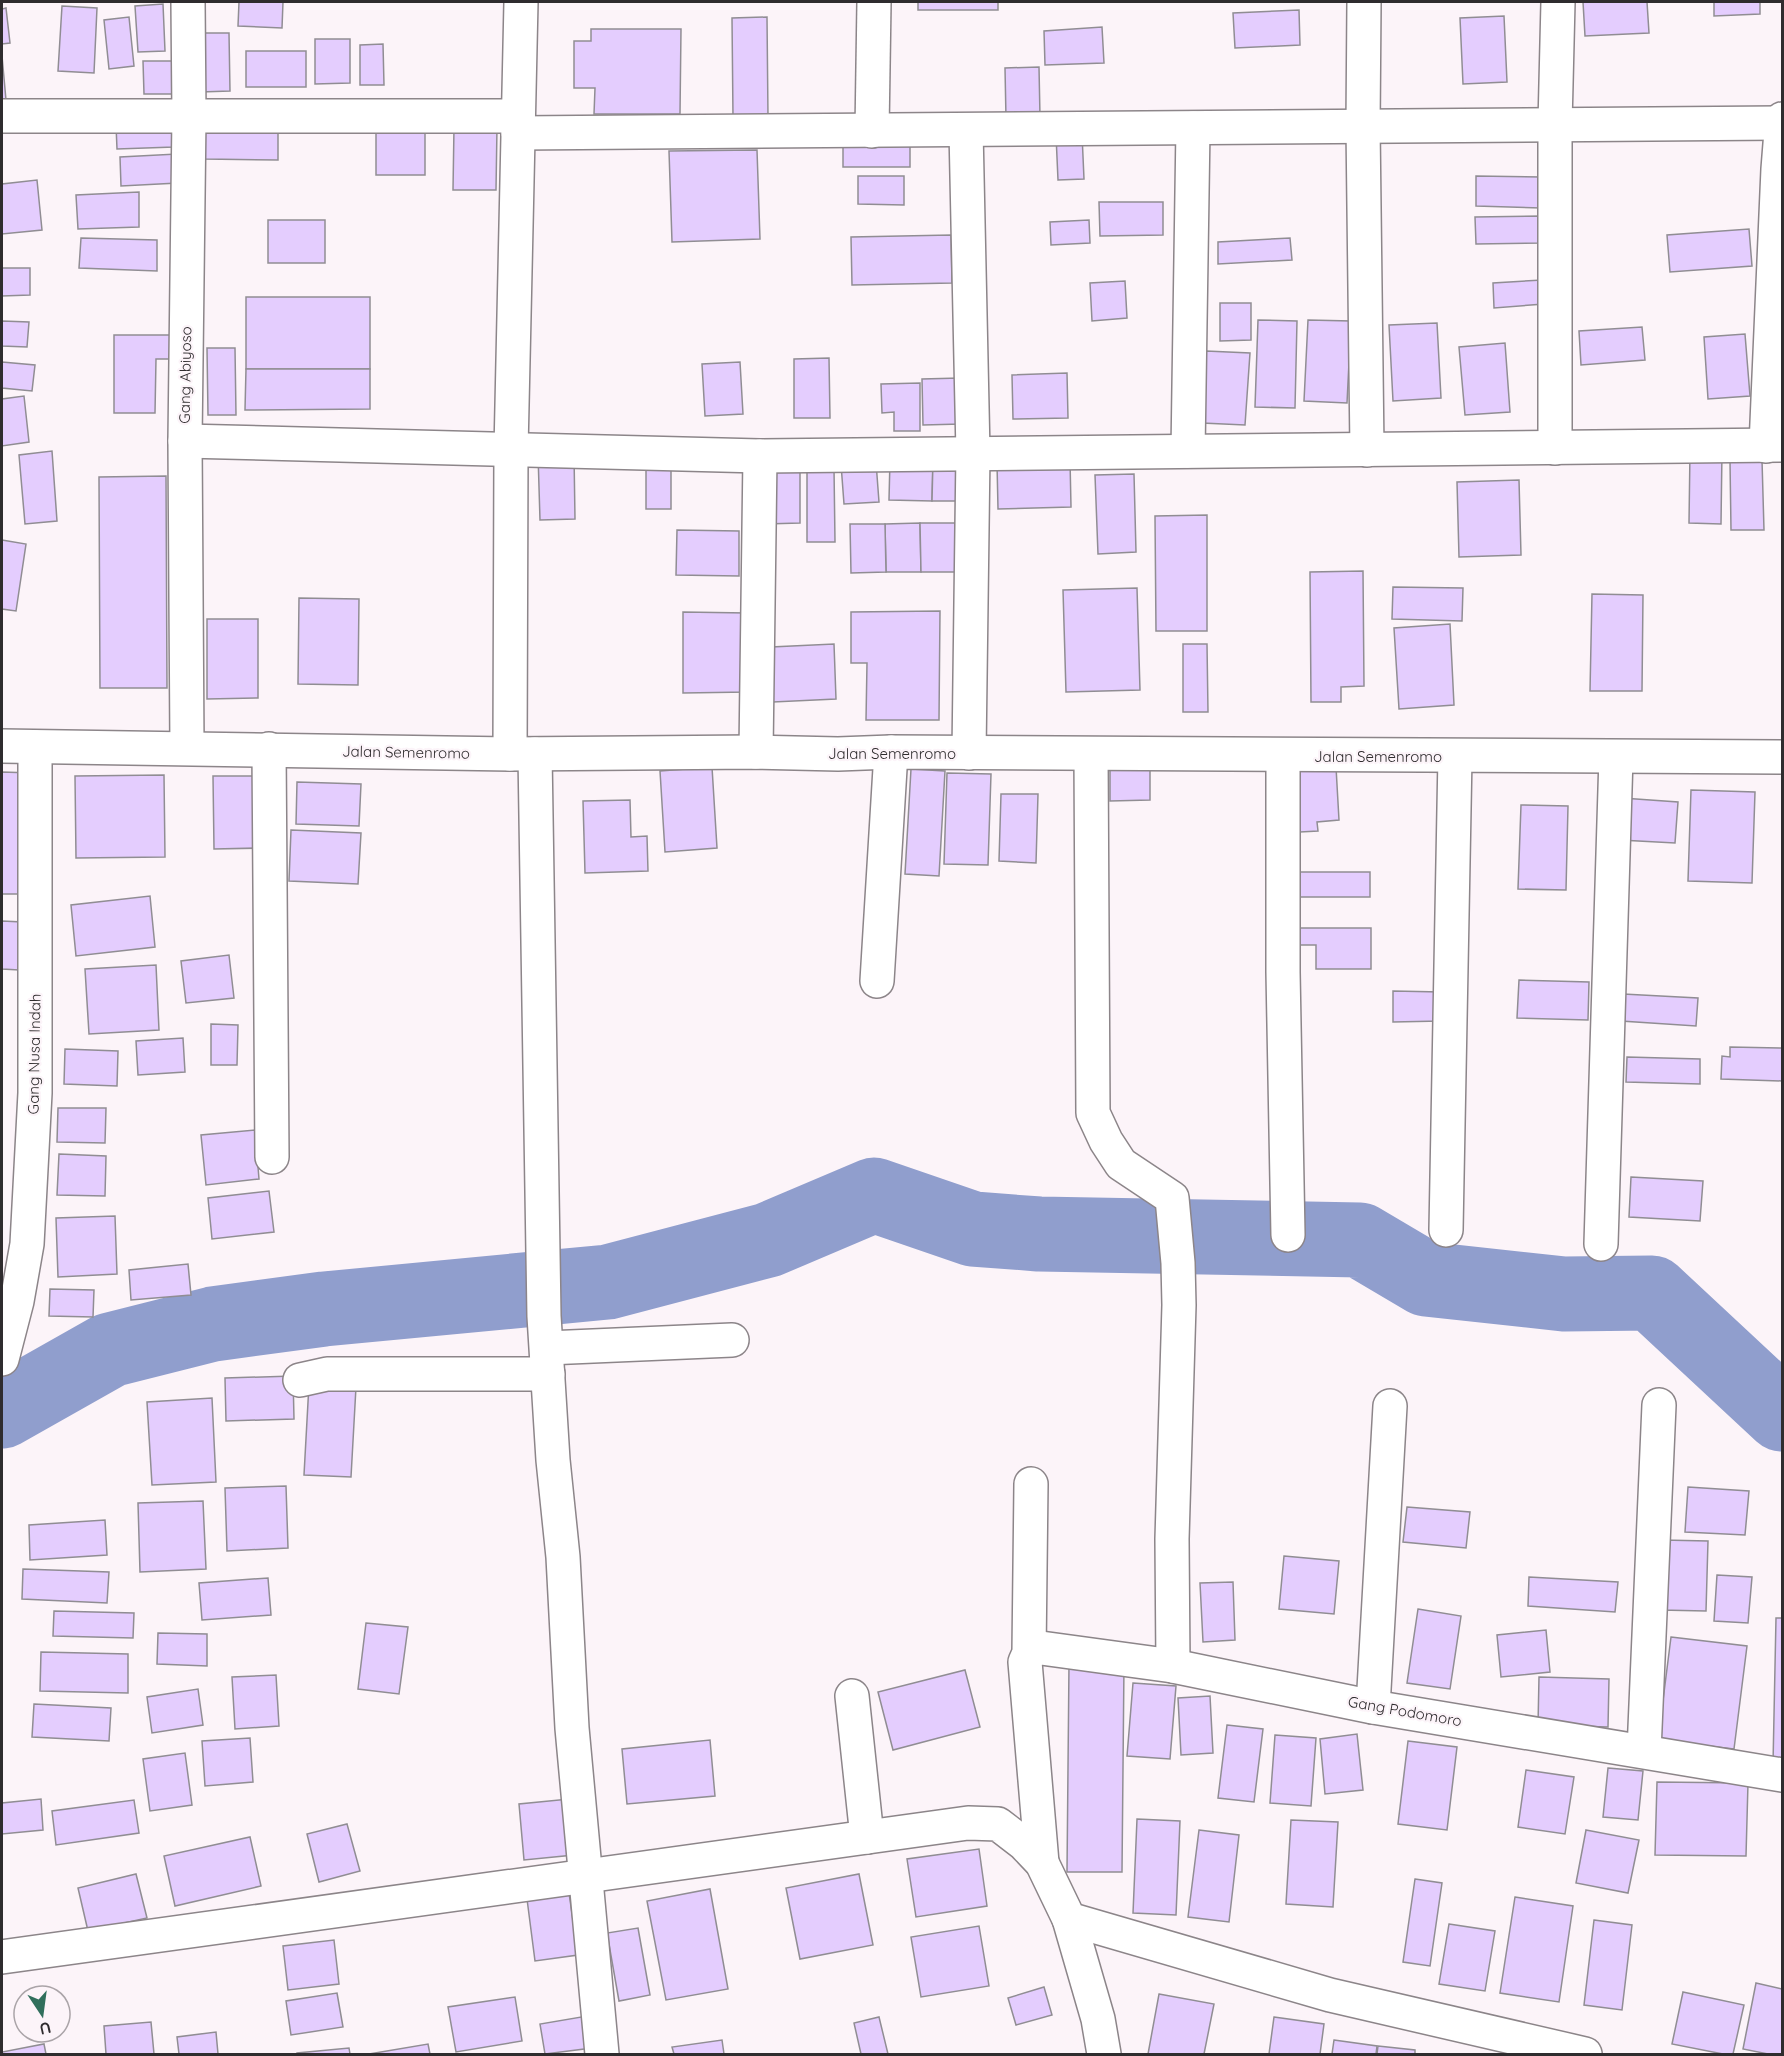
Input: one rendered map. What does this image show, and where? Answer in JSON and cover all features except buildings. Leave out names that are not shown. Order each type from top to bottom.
[{"type":"street","name":"Gang Abiyoso","points":[[187,748],[185,441],[188,2]]},
{"type":"street","points":[[521,2],[511,450],[543,1233],[544,1316],[553,1460],[563,1557],[572,1728],[602,2055]]},
{"type":"street","points":[[872,131],[874,2]]},
{"type":"street","points":[[1364,2],[1363,126],[1367,450]]},
{"type":"street","points":[[1555,448],[1555,124],[1558,2]]},
{"type":"street","points":[[2,116],[189,117],[872,131],[1782,122],[1778,169],[1774,445],[760,456],[185,441]]},
{"type":"street","points":[[1188,452],[1193,128]]},
{"type":"street","points":[[966,130],[973,453],[969,753]]},
{"type":"street","points":[[756,752],[760,456]]},
{"type":"street","name":"Jalan Semenromo","points":[[2,746],[523,754],[891,752],[1782,757]]},
{"type":"street","name":"Gang Nusa Indah","points":[[2,1359],[17,1301],[27,1244],[34,1093],[35,747]]},
{"type":"street","points":[[269,749],[272,1157]]},
{"type":"street","points":[[877,981],[891,752]]},
{"type":"street","points":[[1091,754],[1093,1113],[1106,1141],[1121,1164],[1172,1198],[1178,1263],[1179,1305],[1172,1539],[1173,1666]]},
{"type":"street","points":[[1283,755],[1283,972],[1288,1234]]},
{"type":"street","points":[[1446,1230],[1455,756]]},
{"type":"street","points":[[1601,1244],[1616,757]]},
{"type":"street","points":[[300,1380],[327,1374],[548,1361],[732,1340]]},
{"type":"street","points":[[1644,1751],[1659,1405]]},
{"type":"street","points":[[1373,1707],[1390,1406]]},
{"type":"street","points":[[1031,1484],[1029,1653],[1025,1662],[1042,1863]]},
{"type":"street","name":"Gang Podomoro","points":[[1029,1653],[1041,1648],[1173,1666],[1373,1707],[1782,1775]]},
{"type":"street","points":[[852,1696],[867,1837]]},
{"type":"street","points":[[2,1957],[968,1823],[998,1824],[1024,1844],[1042,1863],[1069,1919],[1098,2019],[1104,2055]]},
{"type":"street","points":[[1069,1919],[1330,1995],[1585,2055]]},
{"type":"waterway","points":[[2,1411],[110,1350],[213,1324],[324,1309],[608,1282],[768,1240],[874,1195],[973,1229],[1039,1234],[1360,1240],[1426,1279],[1564,1294],[1652,1293],[1782,1414]]}]
